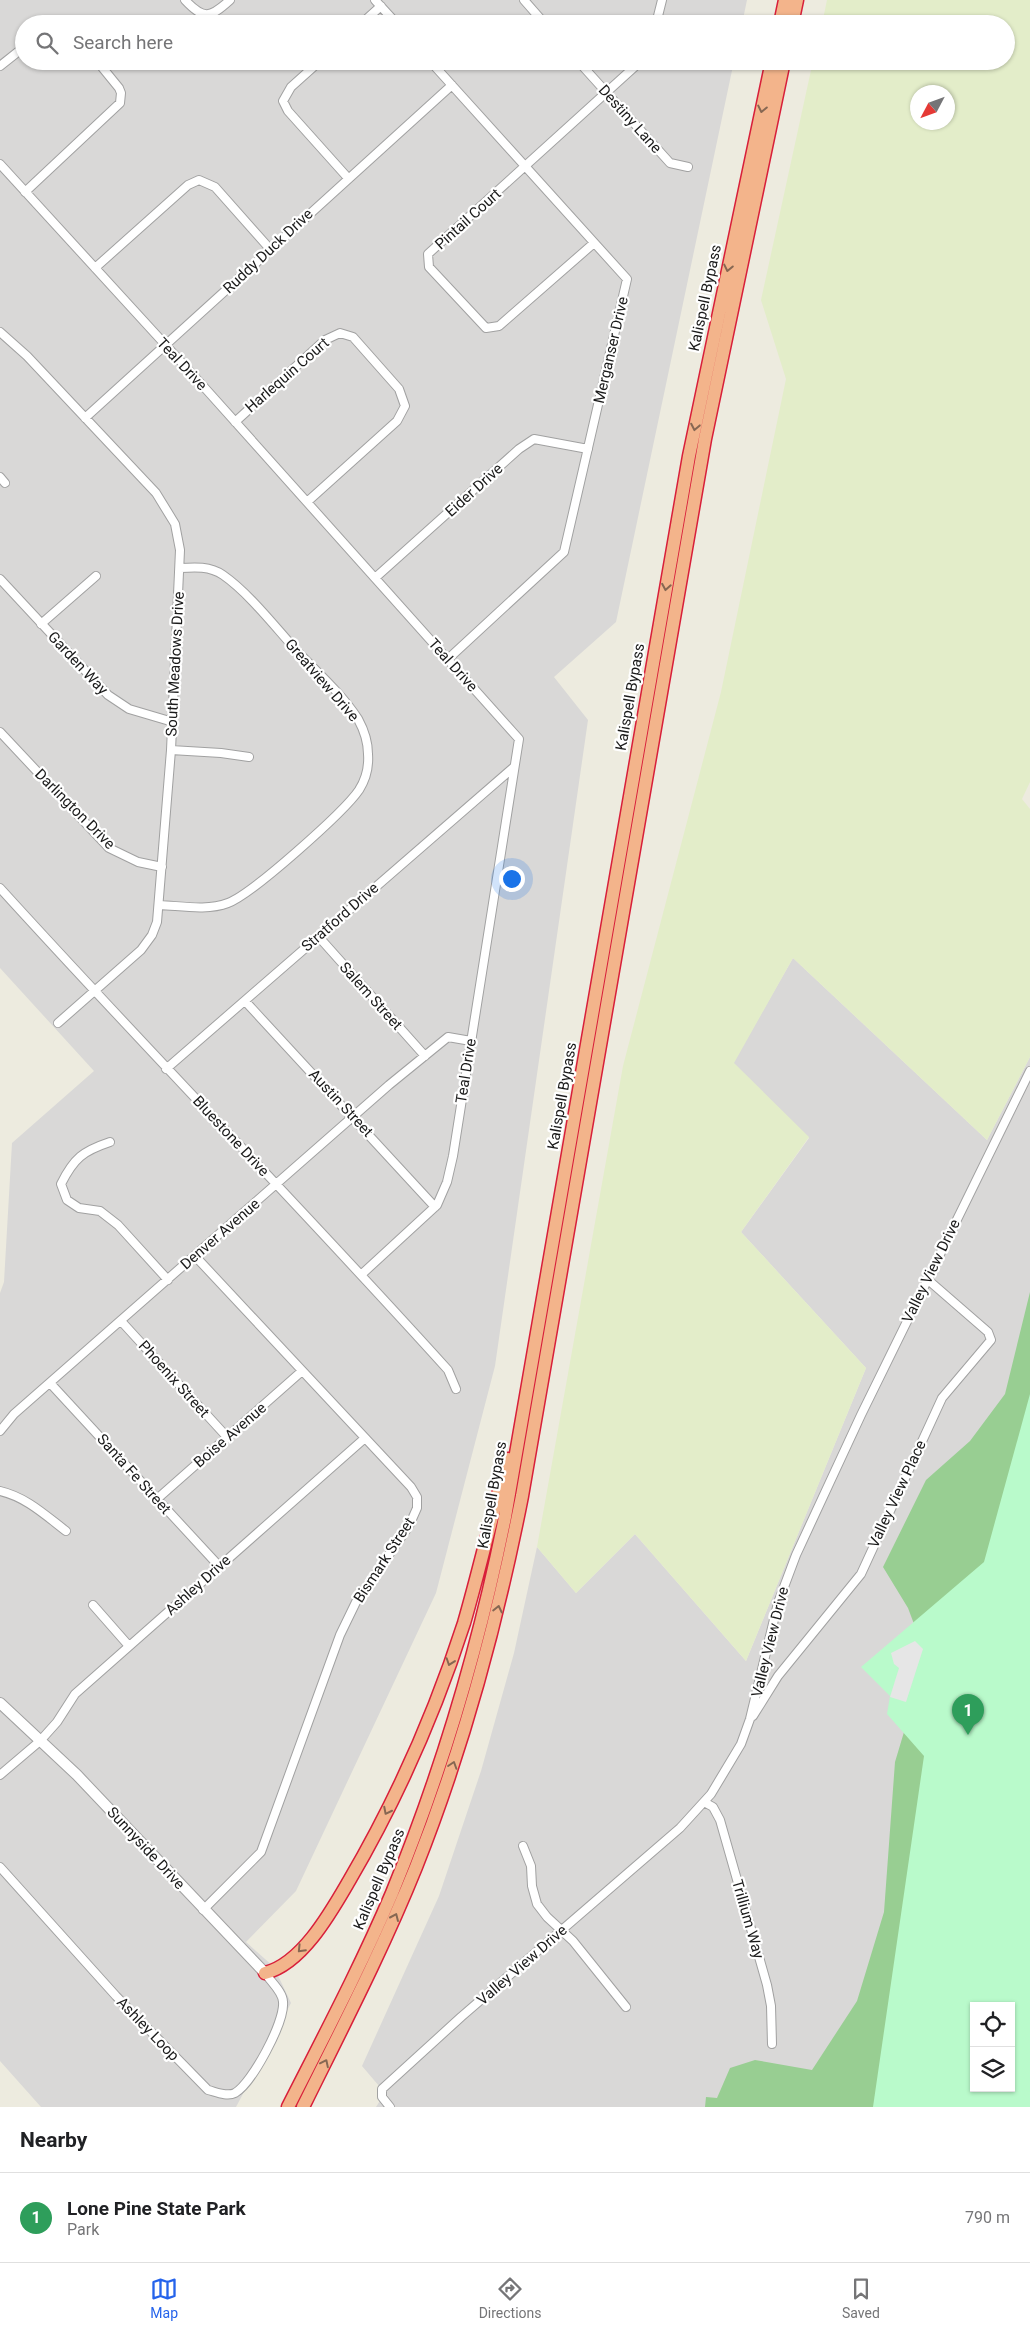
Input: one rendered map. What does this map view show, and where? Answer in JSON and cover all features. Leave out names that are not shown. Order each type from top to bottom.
[{"type":"highway","points":[[782,15],[785,0]]},
{"type":"highway","points":[[794,15],[797,0]]},
{"type":"highway","name":"Kalispell Bypass","points":[[288,2107],[377,1927],[404,1862],[441,1762],[484,1614],[505,1517],[689,456],[770,70]]},
{"type":"highway","name":"Kalispell Bypass","points":[[303,2107],[379,1951],[415,1869],[457,1752],[498,1613],[522,1496],[705,439],[782,70]]},
{"type":"highway","points":[[265,1974],[281,1967],[295,1955],[329,1915],[370,1843],[410,1766],[464,1623],[508,1459],[523,1414]]},
{"type":"street","points":[[185,0],[198,12],[208,15],[217,11],[230,0]]},
{"type":"street","points":[[524,0],[537,15]]},
{"type":"street","points":[[658,15],[662,0]]},
{"type":"street","points":[[368,15],[378,3],[389,15]]},
{"type":"street","points":[[0,66],[15,54]]},
{"type":"street","points":[[25,192],[120,103],[121,93],[119,88],[104,70]]},
{"type":"street","points":[[310,70],[290,87],[283,100],[288,112],[348,178]]},
{"type":"street","name":"Merganser Drive","points":[[438,70],[627,279],[564,552],[448,659]]},
{"type":"street","name":"Destiny Lane","points":[[586,70],[670,163],[688,167]]},
{"type":"street","points":[[526,166],[631,70]]},
{"type":"street","name":"Ruddy Duck Drive","points":[[85,418],[452,85]]},
{"type":"street","name":"Teal Drive","points":[[0,164],[519,738],[450,1170],[435,1207],[362,1274]]},
{"type":"street","name":"Pintail Court","points":[[526,166],[428,254],[429,267],[486,328],[499,326],[594,242]]},
{"type":"street","points":[[95,268],[188,185],[199,180],[215,186],[270,249]]},
{"type":"street","name":"South Meadows Drive","points":[[0,332],[27,356],[138,474],[166,508],[177,532],[180,568],[171,750],[160,905],[155,929],[149,940],[114,975],[58,1023]]},
{"type":"street","name":"Harlequin Court","points":[[235,422],[325,340],[340,333],[353,337],[399,389],[405,402],[405,410],[397,421],[307,502]]},
{"type":"street","name":"Eider Drive","points":[[375,578],[519,449],[534,439],[588,449]]},
{"type":"street","name":"Greatview Drive","points":[[160,905],[214,907],[230,902],[245,894],[311,837],[354,796],[364,781],[369,756],[365,733],[354,714],[235,585],[224,575],[211,570],[180,568]]},
{"type":"street","points":[[41,624],[96,576]]},
{"type":"street","name":"Garden Way","points":[[0,579],[115,701],[129,709],[172,722]]},
{"type":"street","name":"Darlington Drive","points":[[0,732],[98,838],[110,848],[138,862],[162,867]]},
{"type":"street","points":[[171,750],[221,753],[248,757]]},
{"type":"street","name":"Stratford Drive","points":[[166,1068],[514,767]]},
{"type":"street","name":"Bluestone Drive","points":[[0,888],[94,992],[362,1274],[448,1370],[456,1389]]},
{"type":"street","name":"Salem Street","points":[[318,936],[425,1056]]},
{"type":"street","name":"Austin Street","points":[[245,1001],[435,1207]]},
{"type":"street","name":"Denver Avenue","points":[[0,1431],[9,1419],[276,1184],[425,1056],[448,1037],[471,1040]]},
{"type":"street","name":"Valley View Drive","points":[[390,2107],[382,2097],[382,2089],[672,1836],[704,1802],[734,1757],[750,1719],[773,1619],[786,1579],[857,1423],[1030,1071]]},
{"type":"street","points":[[110,1142],[87,1150],[68,1170],[61,1184],[67,1200],[79,1208],[100,1211],[118,1225],[168,1280]]},
{"type":"street","name":"Bismark Street","points":[[195,1256],[366,1438],[418,1497],[417,1508],[409,1526],[356,1602],[340,1635],[260,1852],[203,1910]]},
{"type":"street","name":"Valley View Place","points":[[750,1719],[778,1676],[861,1574],[942,1398],[991,1340],[988,1332],[927,1280]]},
{"type":"street","name":"Phoenix Street","points":[[121,1321],[226,1437]]},
{"type":"street","name":"Boise Avenue","points":[[157,1499],[302,1371]]},
{"type":"street","name":"Santa Fe Street","points":[[50,1383],[219,1566]]},
{"type":"street","name":"Ashley Drive","points":[[40,1741],[57,1722],[75,1694],[366,1438]]},
{"type":"street","points":[[0,1491],[15,1495],[28,1502],[66,1531]]},
{"type":"street","points":[[93,1605],[129,1646]]},
{"type":"street","name":"Sunnyside Drive","points":[[0,1703],[117,1817],[265,1974],[281,1993],[284,2000]]},
{"type":"street","points":[[0,1774],[40,1741]]},
{"type":"street","name":"Trillium Way","points":[[704,1802],[713,1807],[720,1820],[756,1943],[771,2006],[772,2044]]},
{"type":"street","points":[[523,1846],[531,1866],[532,1886],[537,1904],[547,1917],[562,1930],[626,2007]]},
{"type":"street","name":"Ashley Loop","points":[[0,1867],[116,1996],[208,2090],[222,2094],[234,2094],[247,2082],[283,2016],[284,2000]]},
{"type":"shaded area","points":[[0,0],[747,0],[744,15],[15,15],[15,70],[732,70],[616,622],[554,677],[588,720],[495,1366],[436,1593],[296,1891],[246,1942],[274,1967],[291,2003],[236,2107],[41,2107],[0,2061],[0,1293],[4,1282],[12,1143],[94,1071],[0,968]]},
{"type":"shaded area","points":[[793,958],[987,1140],[1030,1057],[1030,1394],[890,1696],[924,1756],[873,2107],[376,2107],[385,2093],[362,2066],[439,1896],[481,1771],[514,1653],[537,1547],[576,1593],[635,1534],[746,1661],[866,1368],[741,1232],[809,1138],[733,1063]]},
{"type":"shaded area","points":[[915,1641],[923,1649],[906,1702],[890,1697],[899,1668],[894,1664],[891,1653]]},
{"type":"green space","points":[[827,0],[1030,0],[1030,782],[1022,799],[1030,809],[1030,1057],[987,1140],[793,958],[734,1063],[809,1137],[741,1232],[866,1368],[746,1661],[635,1534],[576,1593],[537,1547],[623,1066],[721,692],[786,379],[761,300],[811,70],[1015,70],[1015,15],[824,15]]},
{"type":"green space","points":[[1030,1292],[1030,2107],[705,2107],[706,2097],[717,2098],[730,2068],[755,2060],[812,2070],[857,2001],[884,1912],[895,1762],[907,1722],[923,1648],[908,1608],[883,1567],[926,1480],[970,1441],[1005,1394]]},
{"type":"green space","points":[[1030,1394],[1030,2107],[873,2107],[924,1756],[887,1714],[890,1696],[861,1667],[984,1562]]},
{"type":"place","name":"Lone Pine State Park","points":[[968,1735]]}]
